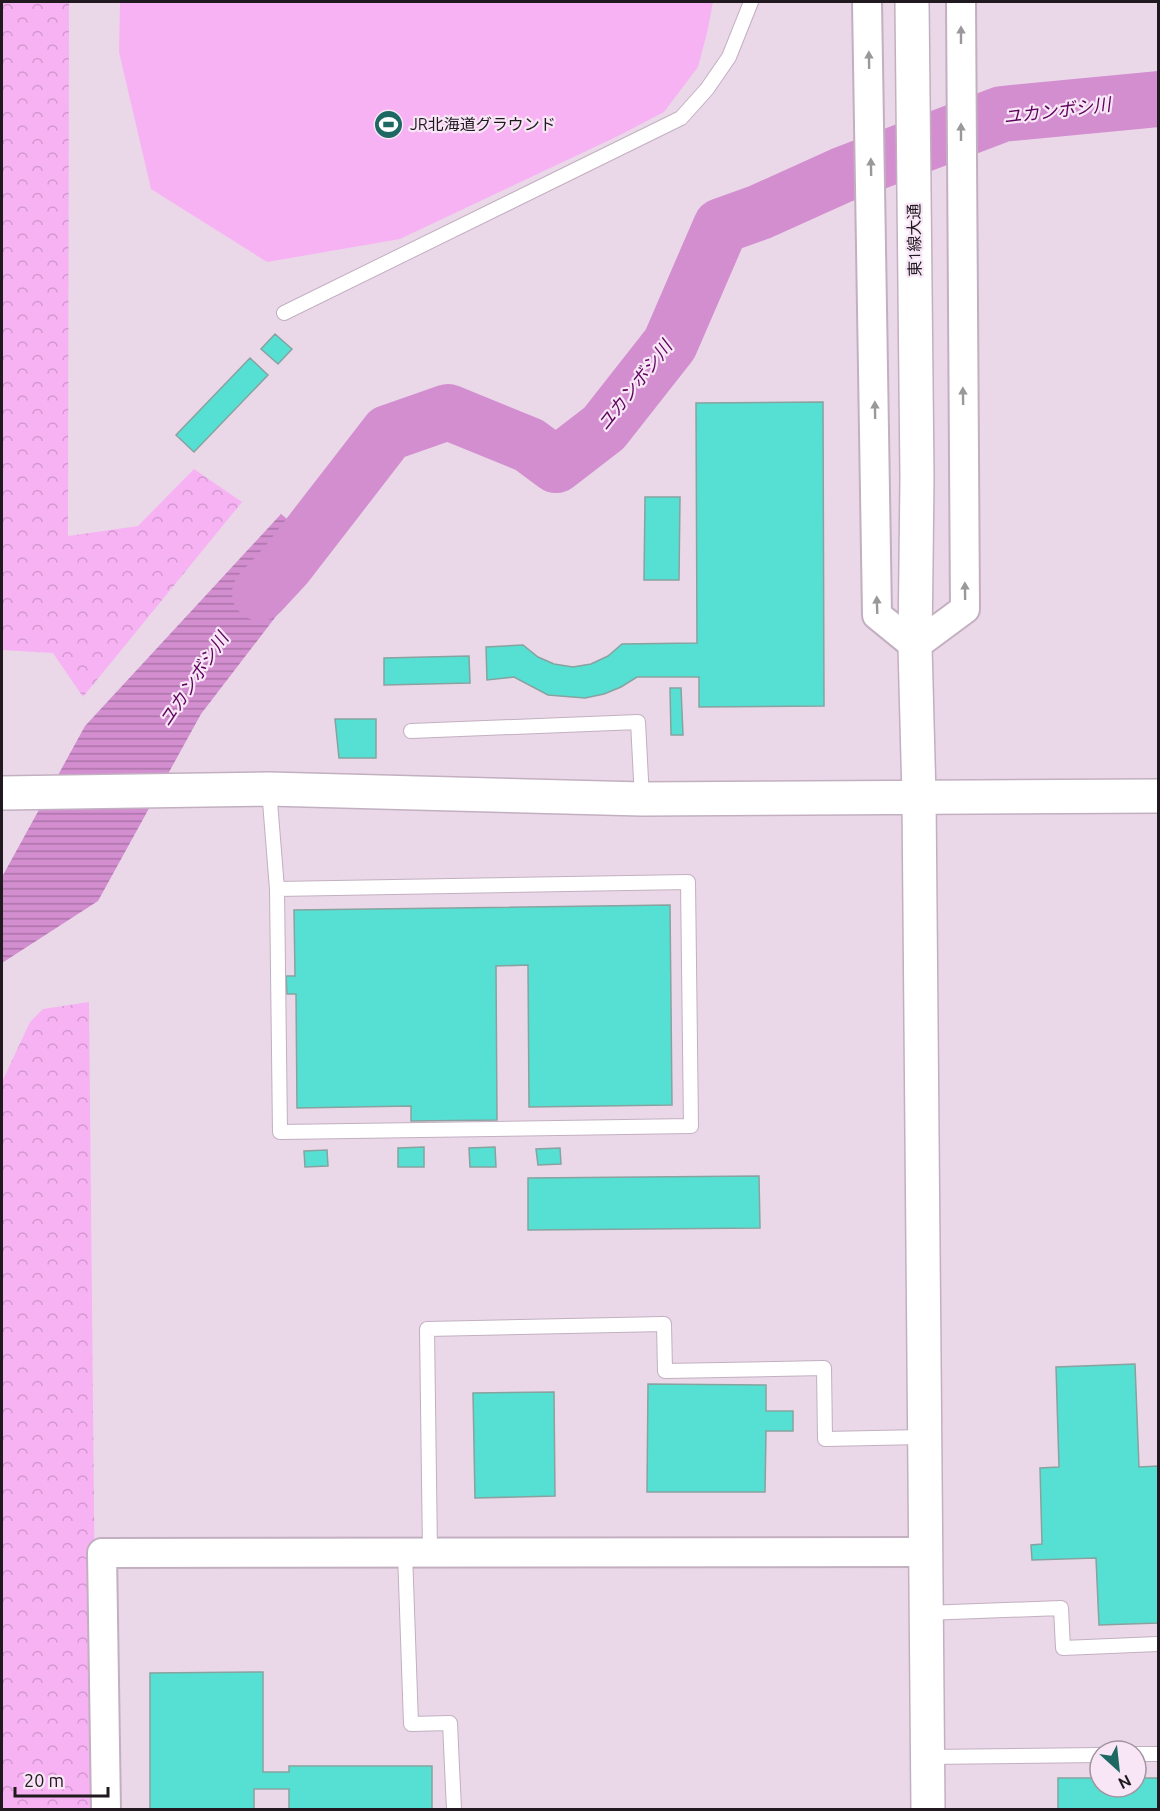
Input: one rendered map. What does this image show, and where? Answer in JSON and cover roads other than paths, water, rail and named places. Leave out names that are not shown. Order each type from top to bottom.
[{"type":"street","points":[[867,2],[877,615],[915,646],[965,609],[961,2]]},
{"type":"street","name":"東1線大通","points":[[912,2],[917,478],[915,646],[919,797],[927,1809]]},
{"type":"street","points":[[3,793],[269,789],[642,799],[1158,796]]},
{"type":"street","points":[[106,1809],[102,1553],[924,1552]]},
{"type":"lane","points":[[284,313],[681,118],[707,89],[729,57],[751,2]]},
{"type":"lane","points":[[411,732],[638,722],[642,799]]},
{"type":"lane","points":[[269,789],[276,889],[280,1132],[691,1126],[688,882],[276,889]]},
{"type":"lane","points":[[454,1809],[450,1723],[411,1724],[427,1329],[664,1324],[665,1371],[824,1368],[825,1439],[923,1437]]},
{"type":"lane","points":[[925,1613],[1061,1608],[1063,1648],[1158,1644]]},
{"type":"lane","points":[[927,1757],[1088,1755]]},
{"type":"water","points":[[281,514],[326,551],[201,714],[98,901],[2,963],[2,877],[85,726]]},
{"type":"waterway","name":"ユカンボシ川","points":[[260,593],[286,565],[388,433],[448,412],[529,445],[556,465],[604,428],[670,344],[721,226],[760,212],[842,175],[1002,114],[1158,99]]},
{"type":"place","name":"JR北海道グラウンド","points":[[389,124]]}]
